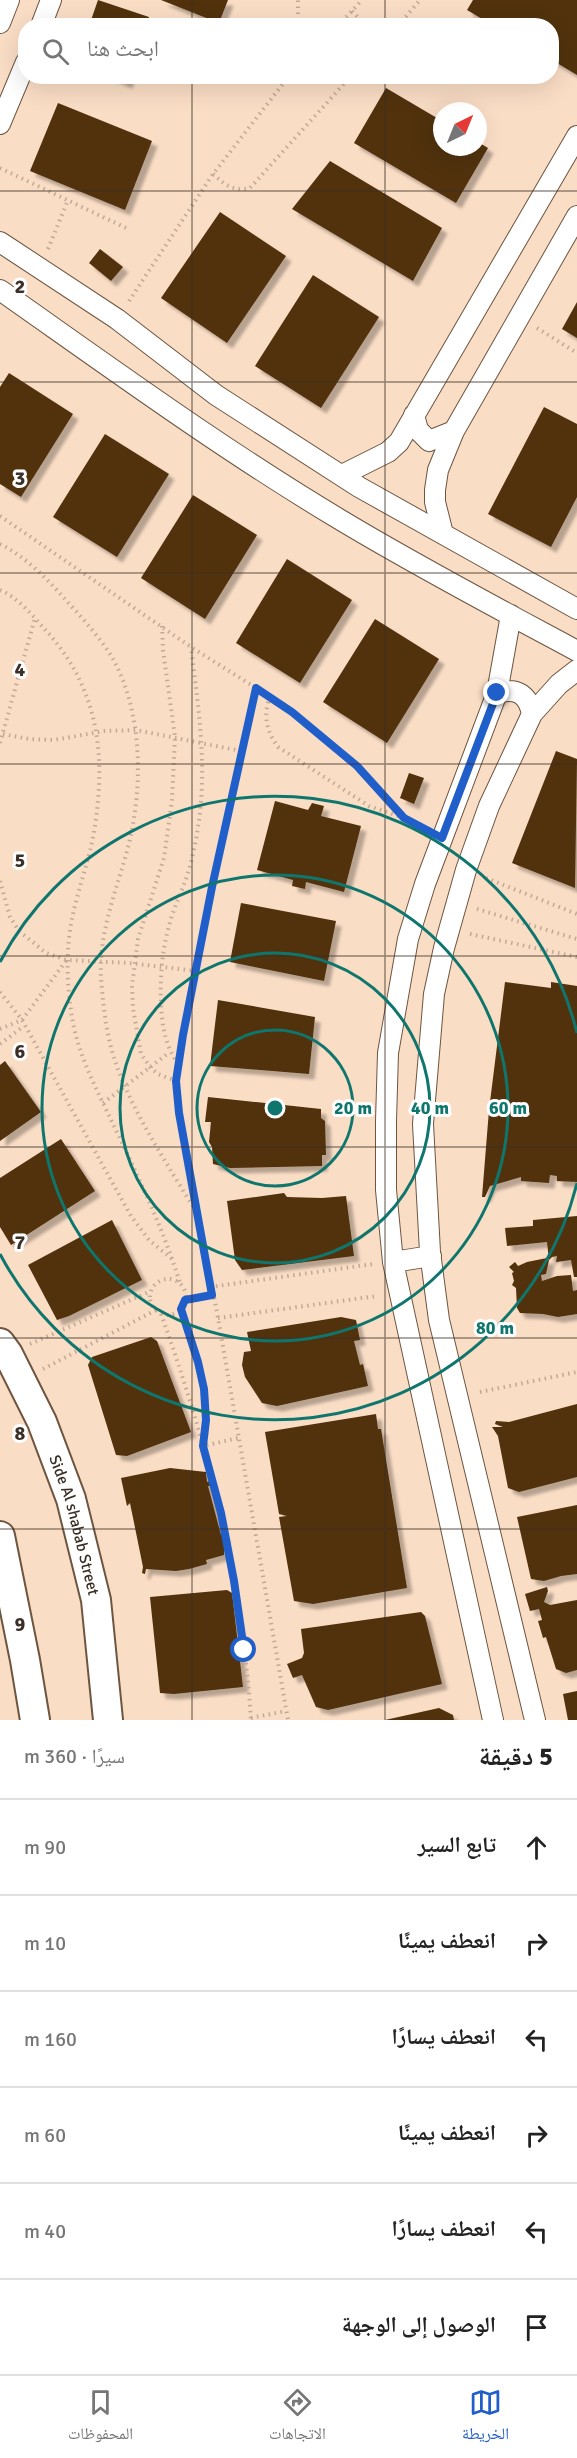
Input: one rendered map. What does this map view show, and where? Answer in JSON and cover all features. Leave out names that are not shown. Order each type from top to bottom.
[{"type":"street","points":[[0,23],[9,0]]},
{"type":"street","points":[[44,18],[51,0]]},
{"type":"street","points":[[0,124],[18,81]]},
{"type":"street","points":[[342,475],[388,452],[399,442],[577,136]]},
{"type":"street","points":[[443,534],[435,502],[435,490],[438,470],[454,431],[577,216]]},
{"type":"street","points":[[0,242],[117,319],[216,395],[359,487],[577,609]]},
{"type":"street","points":[[0,290],[195,428],[266,473],[410,561],[577,651]]},
{"type":"street","points":[[414,415],[418,430],[429,441],[454,431]]},
{"type":"street","points":[[493,1720],[393,1262],[386,1190],[388,1053],[408,939],[442,838],[497,693],[511,615]]},
{"type":"street","points":[[535,1720],[439,1320],[431,1256],[423,1124],[434,994],[466,870],[489,806],[532,714],[560,684],[577,670]]},
{"type":"street","points":[[497,693],[512,690],[524,695],[530,702],[532,714]]},
{"type":"street","points":[[393,1262],[431,1256]]},
{"type":"street","name":"Side Al shabab Street","points":[[4,1348],[42,1422],[71,1499],[96,1600],[108,1720]]},
{"type":"street","points":[[0,1536],[26,1660],[35,1720]]},
{"type":"path","points":[[298,0],[298,18]]},
{"type":"path","points":[[345,18],[362,0]]},
{"type":"path","points":[[405,18],[420,0]]},
{"type":"path","points":[[352,11],[359,18]]},
{"type":"path","points":[[117,319],[213,174],[283,84]]},
{"type":"path","points":[[213,174],[239,191],[250,188],[344,84]]},
{"type":"path","points":[[0,168],[126,228]]},
{"type":"path","points":[[40,269],[68,200]]},
{"type":"path","points":[[518,317],[577,353]]},
{"type":"path","points":[[0,516],[190,647],[270,696],[357,766],[404,818]]},
{"type":"path","points":[[0,544],[29,562],[95,634],[113,659],[125,684],[136,730],[138,773],[134,819],[108,910],[101,962],[104,1012],[108,1033],[125,1086],[164,1160],[197,1213]]},
{"type":"path","points":[[0,590],[21,603],[57,644],[75,672],[86,695],[98,732],[99,769],[94,832],[73,913],[67,960],[74,1026],[85,1062],[157,1218],[186,1294],[181,1309],[169,1315],[161,1314],[151,1305],[151,1291],[154,1285],[167,1278],[180,1283]]},
{"type":"path","points":[[0,743],[35,618]]},
{"type":"path","points":[[162,626],[175,737],[170,830],[164,858],[138,939],[132,986],[141,1054],[150,1067],[167,1079],[176,1081]]},
{"type":"path","points":[[178,1065],[170,1052],[162,1021],[161,967],[169,925],[184,886],[199,820],[203,775],[202,743],[190,647]]},
{"type":"path","points":[[256,688],[196,971],[176,1081],[179,1113],[210,1287],[218,1318],[288,1720]]},
{"type":"path","points":[[270,696],[266,709],[266,723],[270,736],[278,747],[369,806],[404,818],[442,838]]},
{"type":"path","points":[[3,734],[29,739],[54,740],[98,732],[136,730],[241,751]]},
{"type":"path","points":[[0,881],[10,917],[19,931],[46,953],[67,960],[196,971]]},
{"type":"path","points":[[494,881],[577,914]]},
{"type":"path","points":[[457,903],[577,939]]},
{"type":"path","points":[[449,929],[577,957]]},
{"type":"path","points":[[0,1029],[22,1020],[67,960]]},
{"type":"path","points":[[0,992],[22,1020],[131,1216],[149,1240],[173,1260]]},
{"type":"path","points":[[0,1044],[24,1026]]},
{"type":"path","points":[[103,1103],[170,1052]]},
{"type":"path","points":[[210,1287],[393,1262]]},
{"type":"path","points":[[4,1348],[151,1291]]},
{"type":"path","points":[[218,1318],[400,1292]]},
{"type":"path","points":[[185,1300],[212,1295]]},
{"type":"path","points":[[181,1309],[204,1389],[206,1420],[203,1446]]},
{"type":"path","points":[[21,1380],[156,1310]]},
{"type":"path","points":[[161,1314],[184,1379],[221,1513],[234,1581],[251,1719],[286,1711]]},
{"type":"path","points":[[458,1397],[577,1372]]},
{"type":"path","points":[[203,1446],[238,1438]]},
{"type":"building","points":[[98,0],[149,17],[149,18],[92,18]]},
{"type":"building","points":[[161,0],[228,0],[221,18],[206,18]]},
{"type":"building","points":[[473,0],[577,0],[577,75],[559,64],[559,18],[480,18],[467,10]]},
{"type":"building","points":[[386,88],[433,116],[433,156],[483,156],[456,203],[354,143]]},
{"type":"building","points":[[58,103],[152,141],[125,210],[30,171]]},
{"type":"building","points":[[330,161],[442,228],[413,281],[292,209]]},
{"type":"building","points":[[220,212],[286,256],[227,343],[161,298]]},
{"type":"building","points":[[100,249],[123,267],[111,281],[89,263]]},
{"type":"building","points":[[313,275],[379,317],[321,408],[255,366]]},
{"type":"building","points":[[577,302],[577,338],[562,329]]},
{"type":"building","points":[[9,373],[73,414],[21,497],[0,484],[0,387]]},
{"type":"building","points":[[544,407],[577,424],[577,497],[551,547],[488,514]]},
{"type":"building","points":[[105,434],[169,474],[117,557],[53,517]]},
{"type":"building","points":[[193,495],[257,535],[205,619],[141,578]]},
{"type":"building","points":[[287,559],[352,600],[300,683],[236,643]]},
{"type":"building","points":[[375,619],[439,659],[387,743],[323,702]]},
{"type":"building","points":[[556,751],[577,759],[575,888],[512,863]]},
{"type":"building","points":[[409,773],[424,778],[414,804],[400,798]]},
{"type":"building","points":[[275,801],[308,810],[312,803],[324,806],[321,816],[361,826],[344,892],[306,882],[305,889],[292,886],[293,880],[257,870]]},
{"type":"building","points":[[241,903],[336,921],[324,981],[230,962]]},
{"type":"building","points":[[505,982],[551,988],[551,982],[577,986],[577,1182],[557,1181],[557,1176],[550,1175],[549,1183],[521,1181],[521,1177],[490,1186],[485,1197],[482,1197],[489,1110]]},
{"type":"building","points":[[218,1000],[315,1017],[309,1074],[210,1066]]},
{"type":"building","points":[[5,1061],[41,1112],[0,1141],[0,1065]]},
{"type":"building","points":[[208,1097],[321,1109],[321,1118],[325,1121],[326,1155],[322,1155],[322,1166],[230,1168],[213,1164],[212,1147],[209,1142],[211,1122],[205,1122]]},
{"type":"building","points":[[61,1139],[95,1191],[11,1245],[0,1227],[0,1178]]},
{"type":"building","points":[[284,1193],[287,1197],[346,1196],[354,1256],[242,1270],[235,1260],[227,1201]]},
{"type":"building","points":[[577,1216],[577,1277],[574,1277],[571,1260],[556,1262],[557,1256],[549,1260],[547,1242],[507,1246],[505,1228],[533,1226],[533,1220]]},
{"type":"building","points":[[112,1220],[142,1280],[57,1320],[28,1265]]},
{"type":"building","points":[[547,1258],[549,1260],[546,1274],[541,1275],[542,1281],[557,1276],[571,1275],[573,1291],[577,1290],[577,1314],[558,1317],[520,1313],[517,1308],[516,1288],[512,1285],[514,1281],[512,1273],[514,1272],[509,1267],[515,1262],[518,1266]]},
{"type":"building","points":[[341,1317],[356,1320],[360,1340],[354,1341],[368,1386],[277,1406],[262,1403],[245,1377],[242,1365],[244,1352],[251,1351],[247,1332]]},
{"type":"building","points":[[151,1337],[157,1341],[191,1432],[127,1456],[116,1455],[88,1365],[92,1357]]},
{"type":"building","points":[[577,1404],[577,1477],[519,1492],[508,1488],[498,1436],[492,1427],[503,1427],[495,1424],[496,1421],[509,1422]]},
{"type":"building","points":[[376,1414],[378,1429],[381,1429],[407,1588],[313,1604],[294,1601],[279,1517],[287,1516],[279,1514],[265,1432]]},
{"type":"building","points":[[170,1468],[206,1472],[207,1482],[210,1481],[211,1486],[208,1486],[221,1535],[224,1535],[224,1555],[206,1560],[207,1564],[189,1569],[176,1571],[146,1569],[145,1574],[142,1573],[143,1567],[130,1503],[127,1506],[121,1478]]},
{"type":"building","points":[[577,1505],[577,1574],[544,1581],[531,1579],[517,1517]]},
{"type":"building","points":[[547,1587],[544,1602],[550,1605],[577,1600],[577,1670],[566,1673],[556,1669],[546,1637],[543,1638],[538,1621],[542,1620],[539,1609],[530,1611],[525,1594]]},
{"type":"building","points":[[227,1590],[232,1593],[243,1687],[174,1694],[160,1693],[150,1597]]},
{"type":"building","points":[[421,1612],[425,1616],[442,1684],[328,1710],[316,1707],[302,1675],[293,1678],[287,1664],[302,1658],[304,1653],[301,1629]]},
{"type":"building","points":[[577,1691],[577,1720],[568,1720],[563,1694]]},
{"type":"building","points":[[439,1708],[453,1715],[454,1720],[385,1720]]},
{"type":"route","points":[[244,1650],[221,1513],[203,1446],[206,1420],[204,1389],[181,1309],[185,1300],[212,1295],[179,1113],[176,1081],[212,887],[256,688],[292,712],[342,752],[378,787],[404,818],[442,838],[497,693]]}]
